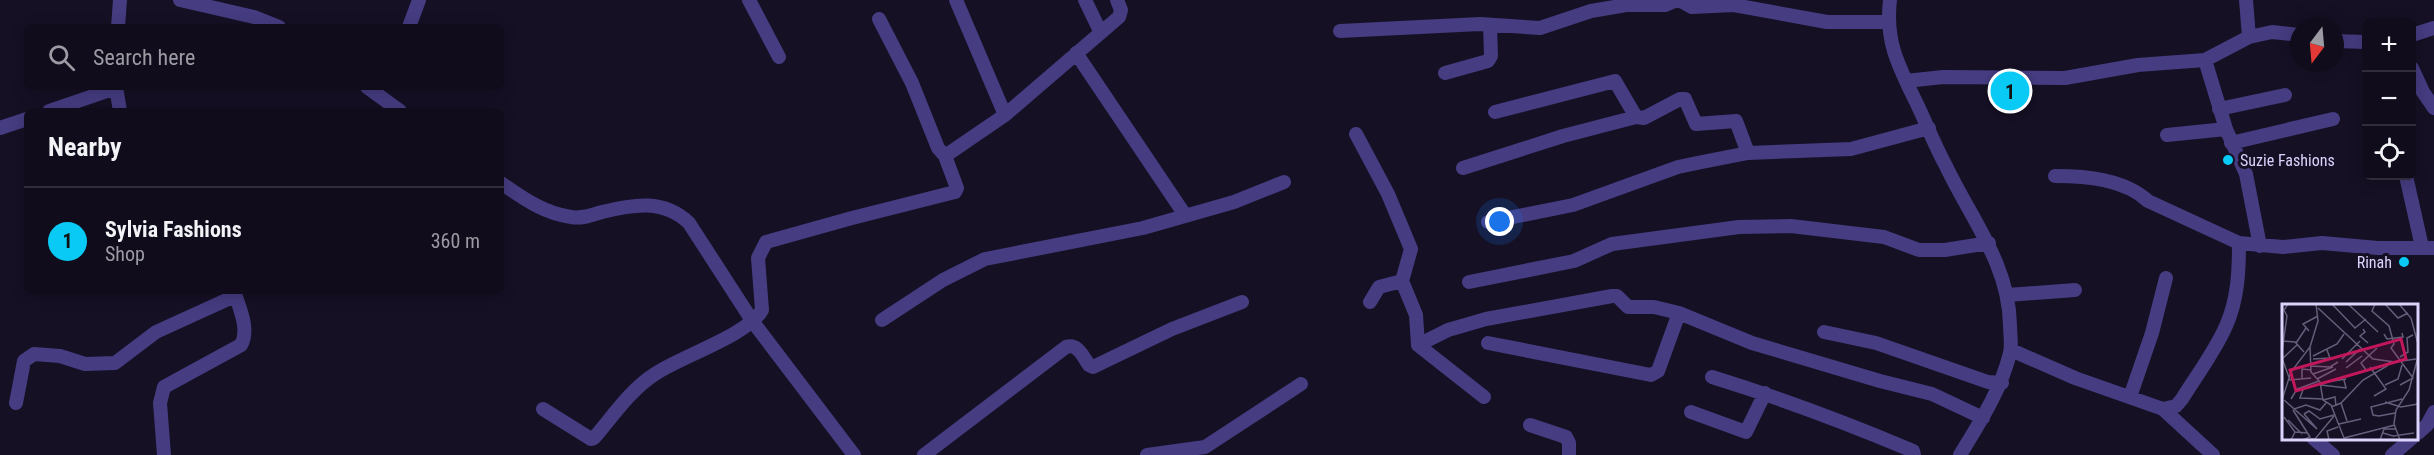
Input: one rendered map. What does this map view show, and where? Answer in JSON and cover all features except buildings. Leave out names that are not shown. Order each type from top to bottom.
[{"type":"street","points":[[118,24],[120,0]]},
{"type":"street","points":[[187,0],[254,17],[272,24]]},
{"type":"street","points":[[411,24],[419,0]]},
{"type":"street","points":[[749,0],[779,57]]},
{"type":"street","points":[[956,0],[1005,115]]},
{"type":"street","points":[[1085,0],[1100,31]]},
{"type":"street","points":[[945,156],[1005,115],[1120,15],[1117,0]]},
{"type":"street","points":[[1340,31],[1490,25],[1540,28],[1591,11],[1626,5],[1665,5],[1678,0],[1692,7],[1734,5],[1827,22],[1888,22]]},
{"type":"street","points":[[1890,0],[1889,39],[1946,167],[1989,243],[2003,277],[2010,309],[2011,350],[2002,383],[1960,455]]},
{"type":"street","points":[[2246,0],[2249,37]]},
{"type":"street","points":[[543,409],[591,439],[639,385],[655,374],[753,322],[762,310],[758,258],[766,242],[954,193],[957,188],[945,156],[938,148],[912,82],[879,19]]},
{"type":"street","points":[[1444,72],[1488,61],[1491,57],[1490,25]]},
{"type":"street","points":[[2416,34],[2434,28]]},
{"type":"street","points":[[1906,81],[1943,78],[2065,78],[2138,65],[2205,60],[2249,37],[2272,32],[2290,34]]},
{"type":"street","points":[[2344,41],[2362,42]]},
{"type":"street","points":[[1076,53],[1185,215]]},
{"type":"street","points":[[2205,60],[2231,143],[2246,174],[2260,246]]},
{"type":"street","points":[[2414,72],[2422,92],[2434,108]]},
{"type":"street","points":[[1496,112],[1615,81],[1635,117]]},
{"type":"street","points":[[59,108],[110,90]]},
{"type":"street","points":[[116,90],[119,108]]},
{"type":"street","points":[[371,90],[396,108]]},
{"type":"street","points":[[2219,109],[2285,95]]},
{"type":"street","points":[[1463,168],[1563,136],[1635,117],[1644,118],[1680,99],[1685,99],[1696,124],[1736,121],[1748,153]]},
{"type":"street","points":[[0,128],[24,120]]},
{"type":"street","points":[[2231,143],[2333,120]]},
{"type":"street","points":[[1488,222],[1573,205],[1678,167],[1748,153],[1851,149],[1929,128]]},
{"type":"street","points":[[2167,135],[2226,129]]},
{"type":"street","points":[[1356,134],[1388,194],[1411,249],[1402,281],[1416,315],[1418,345],[1484,397]]},
{"type":"street","points":[[2055,176],[2090,178],[2126,187],[2148,201],[2239,243],[2283,247],[2322,243],[2378,248],[2428,247],[2407,180]]},
{"type":"street","points":[[882,320],[943,280],[985,259],[1143,228],[1234,202],[1284,182]]},
{"type":"street","points":[[504,185],[536,207],[572,218],[584,218],[635,204],[661,206],[672,210],[689,223],[753,322],[847,453]]},
{"type":"street","points":[[1469,282],[1564,264],[1612,244],[1739,227],[1791,226],[1867,234],[1884,237],[1919,250],[1946,250],[1989,243]]},
{"type":"street","points":[[2163,409],[2176,406],[2182,399],[2226,327],[2238,279],[2239,243]]},
{"type":"street","points":[[2130,397],[2152,333],[2166,278]]},
{"type":"street","points":[[1370,302],[1379,287],[1402,281]]},
{"type":"street","points":[[2007,295],[2075,290]]},
{"type":"street","points":[[16,403],[24,362],[33,354],[60,356],[85,364],[115,363],[156,332],[233,294]]},
{"type":"street","points":[[164,455],[161,394],[164,387],[241,345],[245,330],[235,294]]},
{"type":"street","points":[[1418,345],[1448,330],[1486,319],[1617,296],[1628,307],[1654,307],[1679,313],[1752,343],[1932,394],[1983,418]]},
{"type":"street","points":[[924,455],[1066,347],[1077,348],[1093,367],[1172,329],[1242,302]]},
{"type":"street","points":[[1488,343],[1651,375],[1658,371],[1679,313]]},
{"type":"street","points":[[1824,332],[1876,343],[1988,382],[2002,383]]},
{"type":"street","points":[[2011,350],[2067,375],[2163,409],[2213,455]]},
{"type":"street","points":[[1712,377],[1765,393],[1878,436],[1912,451],[1914,455]]},
{"type":"street","points":[[1147,455],[1205,447],[1301,384]]},
{"type":"street","points":[[1691,412],[1746,432],[1765,393]]},
{"type":"street","points":[[1530,425],[1566,437],[1569,443],[1569,455]]},
{"type":"street","points":[[2315,440],[2333,455]]},
{"type":"street","points":[[2392,455],[2410,440]]},
{"type":"place","name":"Sylvia Fashions","points":[[2010,91]]},
{"type":"place","name":"Suzie Fashions","points":[[2228,160]]},
{"type":"place","name":"Rinah","points":[[2404,262]]}]
